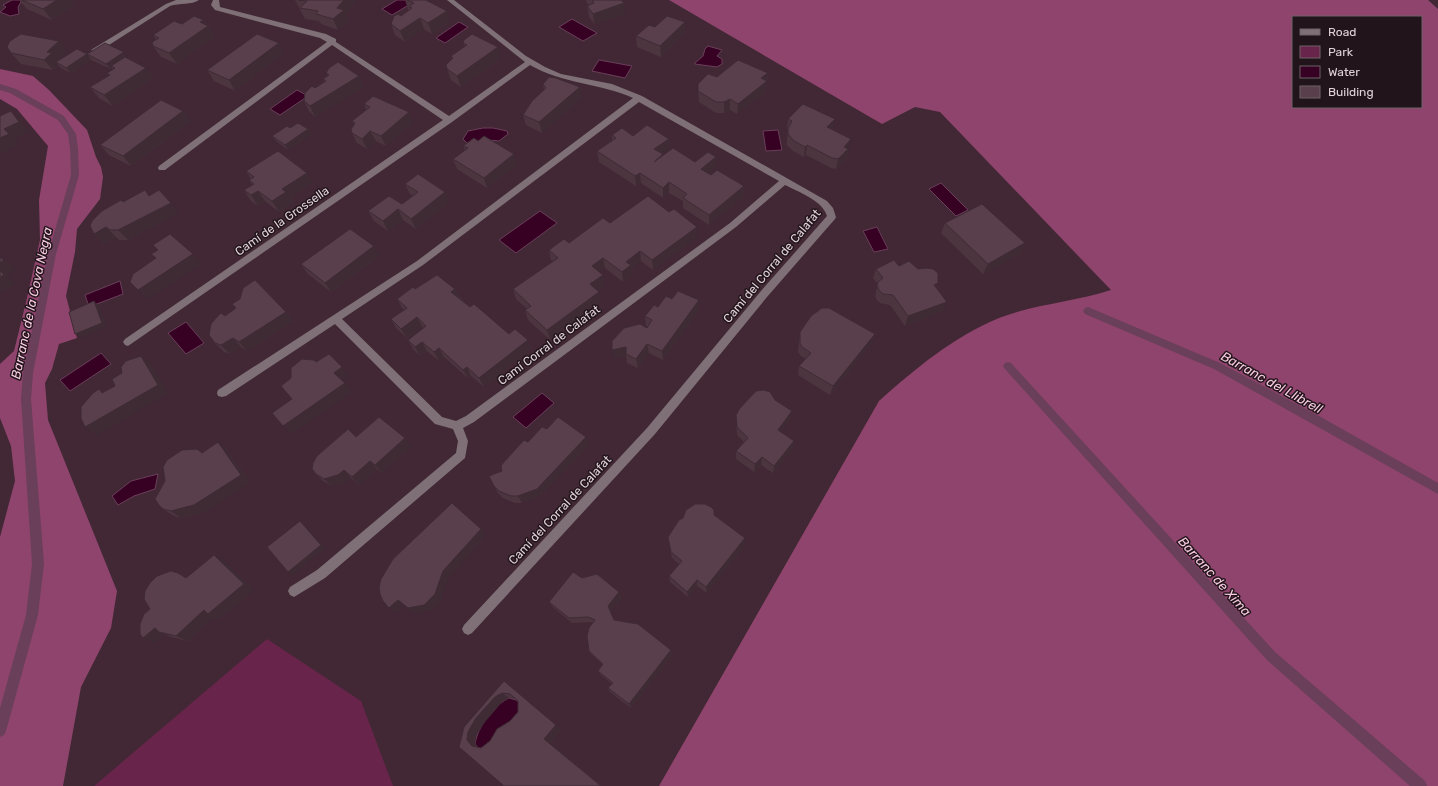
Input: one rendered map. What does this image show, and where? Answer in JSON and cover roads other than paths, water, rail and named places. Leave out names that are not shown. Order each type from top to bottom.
[{"type":"street","points":[[88,55],[168,5],[176,2],[196,0]]},
{"type":"street","points":[[216,0],[215,5],[217,8],[316,34],[332,42],[449,120]]},
{"type":"street","name":"Camí del Corral de Calafat","points":[[450,0],[530,62],[542,69],[559,76],[609,86],[639,98],[824,203],[830,210],[832,217],[764,294],[652,431],[468,629]]},
{"type":"street","points":[[162,168],[332,42]]},
{"type":"street","name":"Camí de la Grossella","points":[[128,342],[449,120],[530,62]]},
{"type":"street","points":[[222,393],[420,263],[639,98]]},
{"type":"street","name":"Camí Corral de Calafat","points":[[457,426],[470,419],[733,225],[784,181]]},
{"type":"street","points":[[294,591],[321,574],[462,455],[463,441],[457,426],[439,421],[336,319]]},
{"type":"water","points":[[12,0],[22,0],[18,7],[19,14],[10,16],[0,12],[6,7],[3,5]]},
{"type":"water","points":[[397,0],[417,0],[392,15],[382,9]]},
{"type":"water","points":[[572,19],[597,33],[583,41],[559,27]]},
{"type":"water","points":[[459,22],[468,27],[445,43],[436,38]]},
{"type":"water","points":[[708,46],[722,50],[717,56],[722,59],[722,64],[717,67],[695,64],[703,56],[705,49]]},
{"type":"water","points":[[599,60],[632,66],[625,78],[592,71]]},
{"type":"water","points":[[297,90],[308,96],[280,115],[270,109]]},
{"type":"water","points":[[493,128],[507,131],[508,134],[499,141],[489,140],[468,144],[463,139],[468,131]]},
{"type":"water","points":[[778,130],[782,150],[766,151],[763,131]]},
{"type":"water","points":[[941,183],[968,210],[956,216],[929,189]]},
{"type":"water","points":[[540,211],[557,223],[516,253],[499,240]]},
{"type":"water","points":[[877,227],[888,249],[874,252],[863,231]]},
{"type":"water","points":[[120,281],[123,294],[89,307],[85,295]]},
{"type":"water","points":[[186,322],[204,343],[186,354],[168,333]]},
{"type":"water","points":[[101,353],[111,364],[70,391],[60,380]]},
{"type":"water","points":[[542,393],[554,403],[526,428],[513,417]]},
{"type":"water","points":[[158,474],[155,489],[134,496],[118,505],[112,496],[131,481]]},
{"type":"water","points":[[509,698],[516,700],[524,706],[524,717],[480,750],[475,744],[479,730],[492,711]]},
{"type":"waterway","name":"Barranc de la Cova Negra","points":[[0,87],[13,91],[61,118],[72,134],[75,175],[52,254],[28,373],[26,399],[38,564],[32,615],[0,731]]},
{"type":"waterway","name":"Barranc del Llibrell","points":[[1088,311],[1217,366],[1315,419],[1438,489]]},
{"type":"waterway","name":"Barranc de Xima","points":[[1008,366],[1271,656],[1420,786]]}]
